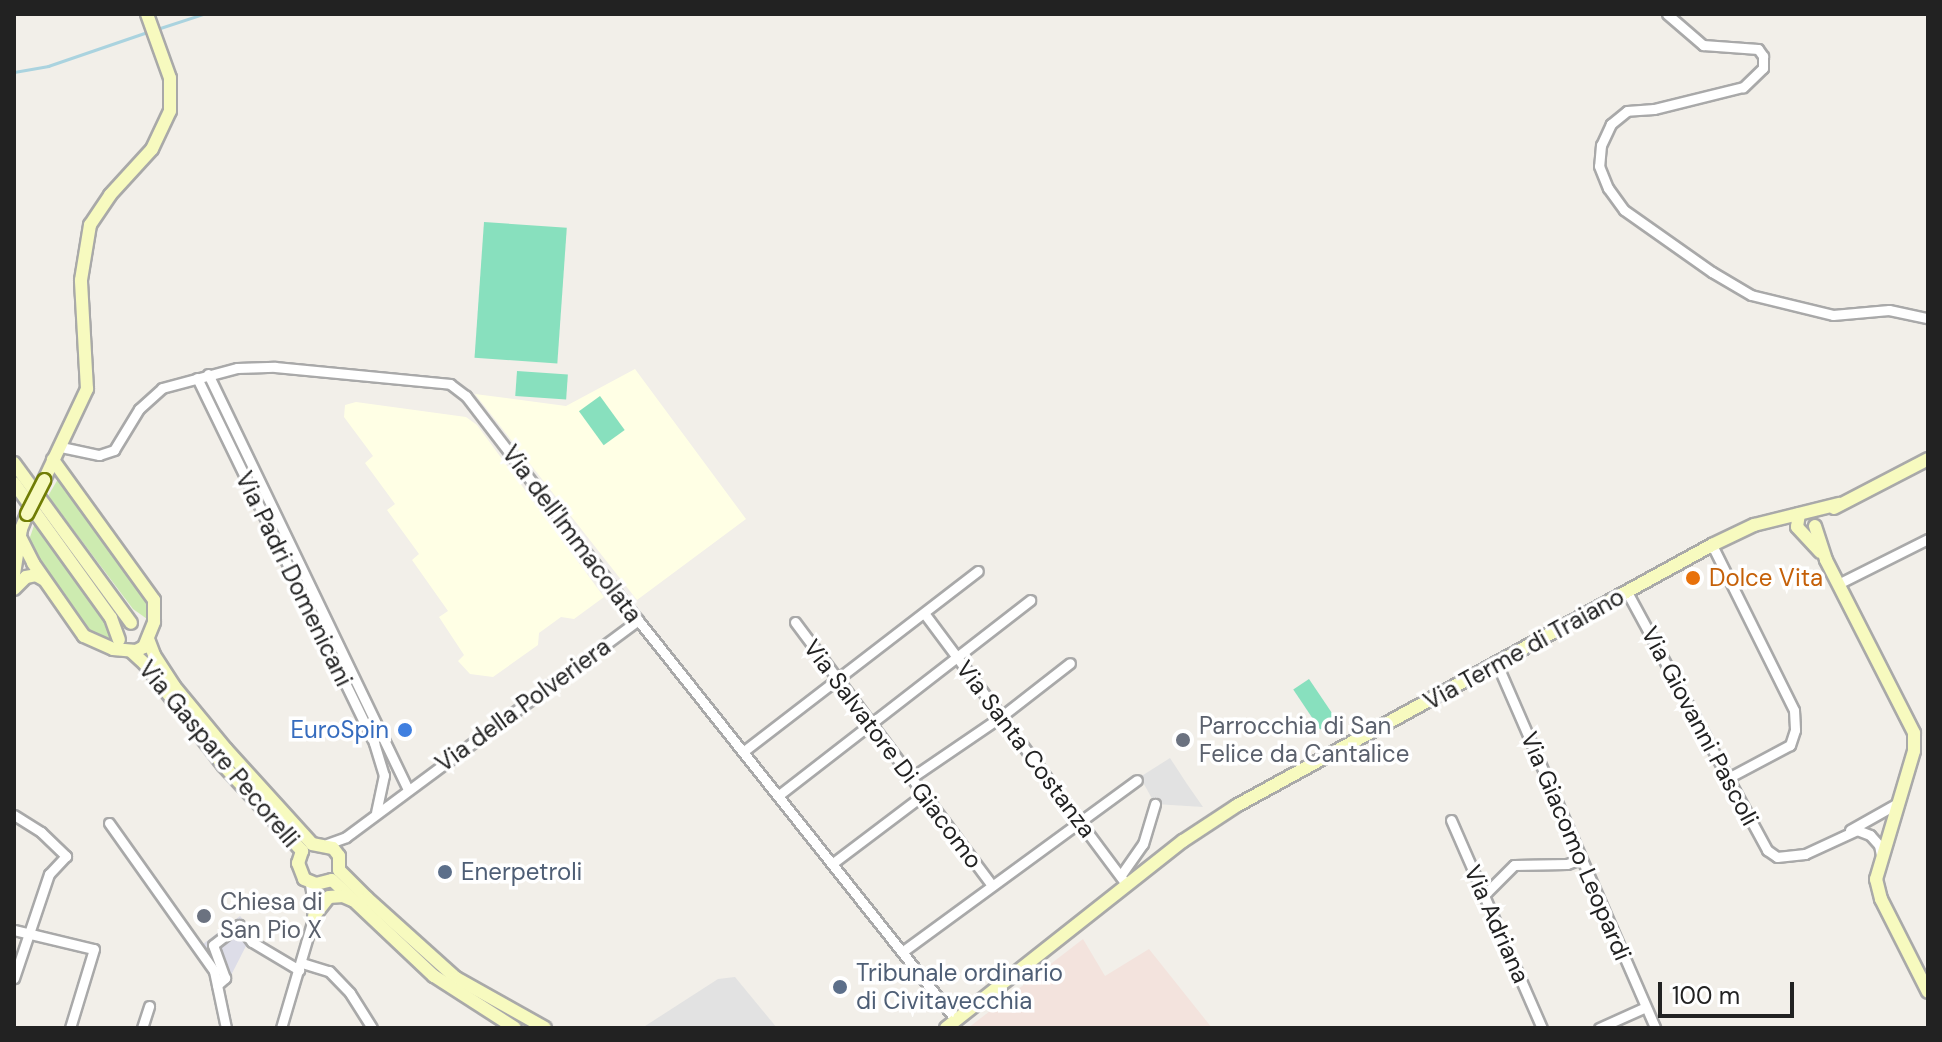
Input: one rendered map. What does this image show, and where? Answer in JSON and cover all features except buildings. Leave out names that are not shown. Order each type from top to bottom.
[{"type":"street","points":[[1667,14],[1703,45],[1758,49],[1763,56],[1763,68],[1743,87],[1654,109],[1627,111],[1611,124],[1601,145],[1599,166],[1608,188],[1624,210],[1712,272],[1751,295],[1833,315],[1889,310],[1928,318]]},
{"type":"street","points":[[14,574],[19,535],[27,514],[87,389],[81,280],[90,225],[110,195],[152,149],[170,111],[170,78],[148,18]]},
{"type":"street","name":"Via dell'Immacolata","points":[[61,447],[99,455],[114,450],[139,409],[162,388],[237,368],[275,367],[450,384],[466,396],[638,620],[833,863],[902,952],[951,1024]]},
{"type":"street","name":"Via Padri Domenicani","points":[[208,374],[401,776],[404,792]]},
{"type":"street","name":"Via Padri Domenicani","points":[[197,378],[374,743],[384,784]]},
{"type":"street","name":"Via Terme di Traiano","points":[[951,1024],[1124,880],[1216,818],[1712,545],[1754,525],[1839,504],[1928,459]]},
{"type":"street","points":[[19,535],[43,579],[84,636],[113,649],[126,647],[140,650],[154,622],[154,600],[147,586],[53,460]]},
{"type":"street","points":[[14,463],[131,623],[144,627],[148,636]]},
{"type":"street","name":"Via Gaspare Pecorelli","points":[[14,483],[111,618],[126,647],[223,765],[307,847]]},
{"type":"street","name":"Via Terme di Traiano","points":[[1816,524],[1839,504]]},
{"type":"street","points":[[1826,560],[1796,521],[1803,513],[1814,515],[1826,560],[1914,733],[1914,751],[1876,879],[1881,899],[1928,992]]},
{"type":"street","points":[[1800,529],[1809,531],[1816,524]]},
{"type":"street","name":"Via Terme di Traiano","points":[[1754,525],[1800,529]]},
{"type":"street","points":[[1838,584],[1928,539]]},
{"type":"street","points":[[1712,545],[1794,710],[1795,730],[1790,745],[1728,778]]},
{"type":"street","points":[[744,751],[978,571]]},
{"type":"street","points":[[14,589],[26,577],[36,575],[43,579]]},
{"type":"street","name":"Via Giovanni Pascoli","points":[[1627,592],[1767,850],[1777,857],[1805,854],[1841,838]]},
{"type":"street","points":[[779,795],[1030,600]]},
{"type":"street","name":"Via Santa Costanza","points":[[924,613],[1124,880]]},
{"type":"street","name":"Via della Polveriera","points":[[327,844],[346,837],[638,620]]},
{"type":"street","name":"Via Salvatore Di Giacomo","points":[[795,622],[992,885]]},
{"type":"street","points":[[126,647],[120,631],[131,623]]},
{"type":"street","name":"Via Gaspare Pecorelli","points":[[148,636],[154,655],[174,686],[307,847]]},
{"type":"street","points":[[911,778],[1002,716],[1070,663]]},
{"type":"street","name":"Via Giacomo Leopardi","points":[[1497,664],[1655,1028]]},
{"type":"street","points":[[376,812],[384,784],[389,777],[401,776]]},
{"type":"street","points":[[902,952],[1137,780]]},
{"type":"street","points":[[384,784],[404,792]]},
{"type":"street","points":[[833,863],[923,795]]},
{"type":"street","points":[[1841,838],[1855,825],[1898,803]]},
{"type":"street","name":"Via Terme di Traiano","points":[[1124,880],[1143,844],[1155,804]]},
{"type":"street","points":[[14,815],[41,832],[66,856],[49,874],[14,978]]},
{"type":"street","name":"Via Adriana","points":[[1451,820],[1542,1028]]},
{"type":"street","points":[[109,823],[214,971],[226,1028]]},
{"type":"street","points":[[1841,838],[1857,830],[1870,835],[1879,845],[1881,857]]},
{"type":"street","name":"Via della Polveriera","points":[[339,856],[346,837]]},
{"type":"street","name":"Via Gaspare Pecorelli","points":[[307,847],[327,844],[339,856]]},
{"type":"street","name":"Via Gaspare Pecorelli","points":[[307,847],[299,869],[326,879]]},
{"type":"street","points":[[281,1028],[314,916],[315,898],[339,856]]},
{"type":"street","points":[[1484,895],[1514,865],[1567,864],[1581,859]]},
{"type":"street","points":[[326,879],[358,902],[384,932],[434,976],[515,1028]]},
{"type":"street","points":[[326,879],[456,978],[545,1028]]},
{"type":"street","points":[[314,916],[329,897],[343,896],[358,902]]},
{"type":"street","points":[[217,985],[225,978],[213,945],[239,925],[252,942],[300,966],[329,971],[350,993],[372,1028]]},
{"type":"street","points":[[14,930],[94,949],[70,1028]]},
{"type":"street","points":[[142,1028],[149,1006]]},
{"type":"street","points":[[1599,1028],[1646,1007]]},
{"type":"shaded area","points":[[635,369],[746,519],[637,600],[475,394],[566,406]]},
{"type":"shaded area","points":[[356,402],[466,417],[477,425],[604,597],[574,619],[561,617],[539,633],[538,645],[493,677],[470,674],[458,661],[464,655],[439,617],[448,611],[412,560],[419,554],[387,510],[395,504],[365,463],[373,456],[344,417],[345,405]]},
{"type":"shaded area","points":[[1170,758],[1203,807],[1155,804],[1140,777]]},
{"type":"shaded area","points":[[240,916],[259,938],[246,946],[223,991],[218,967],[203,944]]},
{"type":"shaded area","points":[[1083,939],[1105,976],[1149,949],[1212,1028],[968,1028]]},
{"type":"shaded area","points":[[735,977],[777,1028],[642,1028],[718,979]]},
{"type":"green space","points":[[484,222],[567,228],[557,363],[475,358]]},
{"type":"green space","points":[[517,371],[568,375],[566,399],[515,396]]},
{"type":"green space","points":[[600,396],[625,430],[604,445],[579,411]]},
{"type":"green space","points":[[58,479],[149,600],[150,621],[133,609],[48,496]]},
{"type":"green space","points":[[36,520],[109,620],[119,647],[88,633],[37,560],[29,540]]},
{"type":"green space","points":[[1309,679],[1336,719],[1320,729],[1293,690]]},
{"type":"waterway","points":[[157,29],[203,14]]},
{"type":"waterway","points":[[14,72],[48,66],[150,31]]},
{"type":"place","name":"Dolce Vita","points":[[1693,578]]},
{"type":"place","name":"EuroSpin","points":[[405,730]]},
{"type":"place","name":"Parrocchia di San Felice da Cantalice","points":[[1183,740]]},
{"type":"place","name":"Enerpetroli","points":[[445,872]]},
{"type":"place","name":"Chiesa di San Pio X","points":[[204,916]]},
{"type":"place","name":"Tribunale ordinario di Civitavecchia","points":[[840,987]]}]
